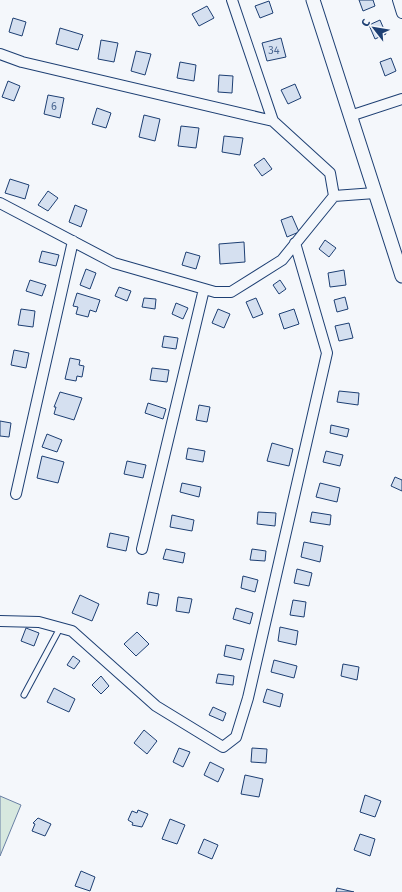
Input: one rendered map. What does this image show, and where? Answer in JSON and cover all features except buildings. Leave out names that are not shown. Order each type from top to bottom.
[{"type":"street","points":[[232,0],[273,121],[330,173],[334,196]]},
{"type":"street","points":[[312,0],[402,276]]},
{"type":"street","points":[[398,0],[402,13]]},
{"type":"street","points":[[0,54],[22,62],[273,121]]},
{"type":"street","points":[[350,116],[402,99]]},
{"type":"street","points":[[0,203],[114,263],[215,292],[231,292],[282,260],[334,196],[375,193]]},
{"type":"street","points":[[16,494],[73,241]]},
{"type":"street","points":[[0,621],[39,622],[72,631],[156,706],[223,747],[236,737],[250,691],[327,353],[295,243]]},
{"type":"street","points":[[142,549],[204,289]]},
{"type":"lane","points":[[24,695],[60,628]]},
{"type":"shaded area","points":[[0,796],[21,805],[0,856]]}]
